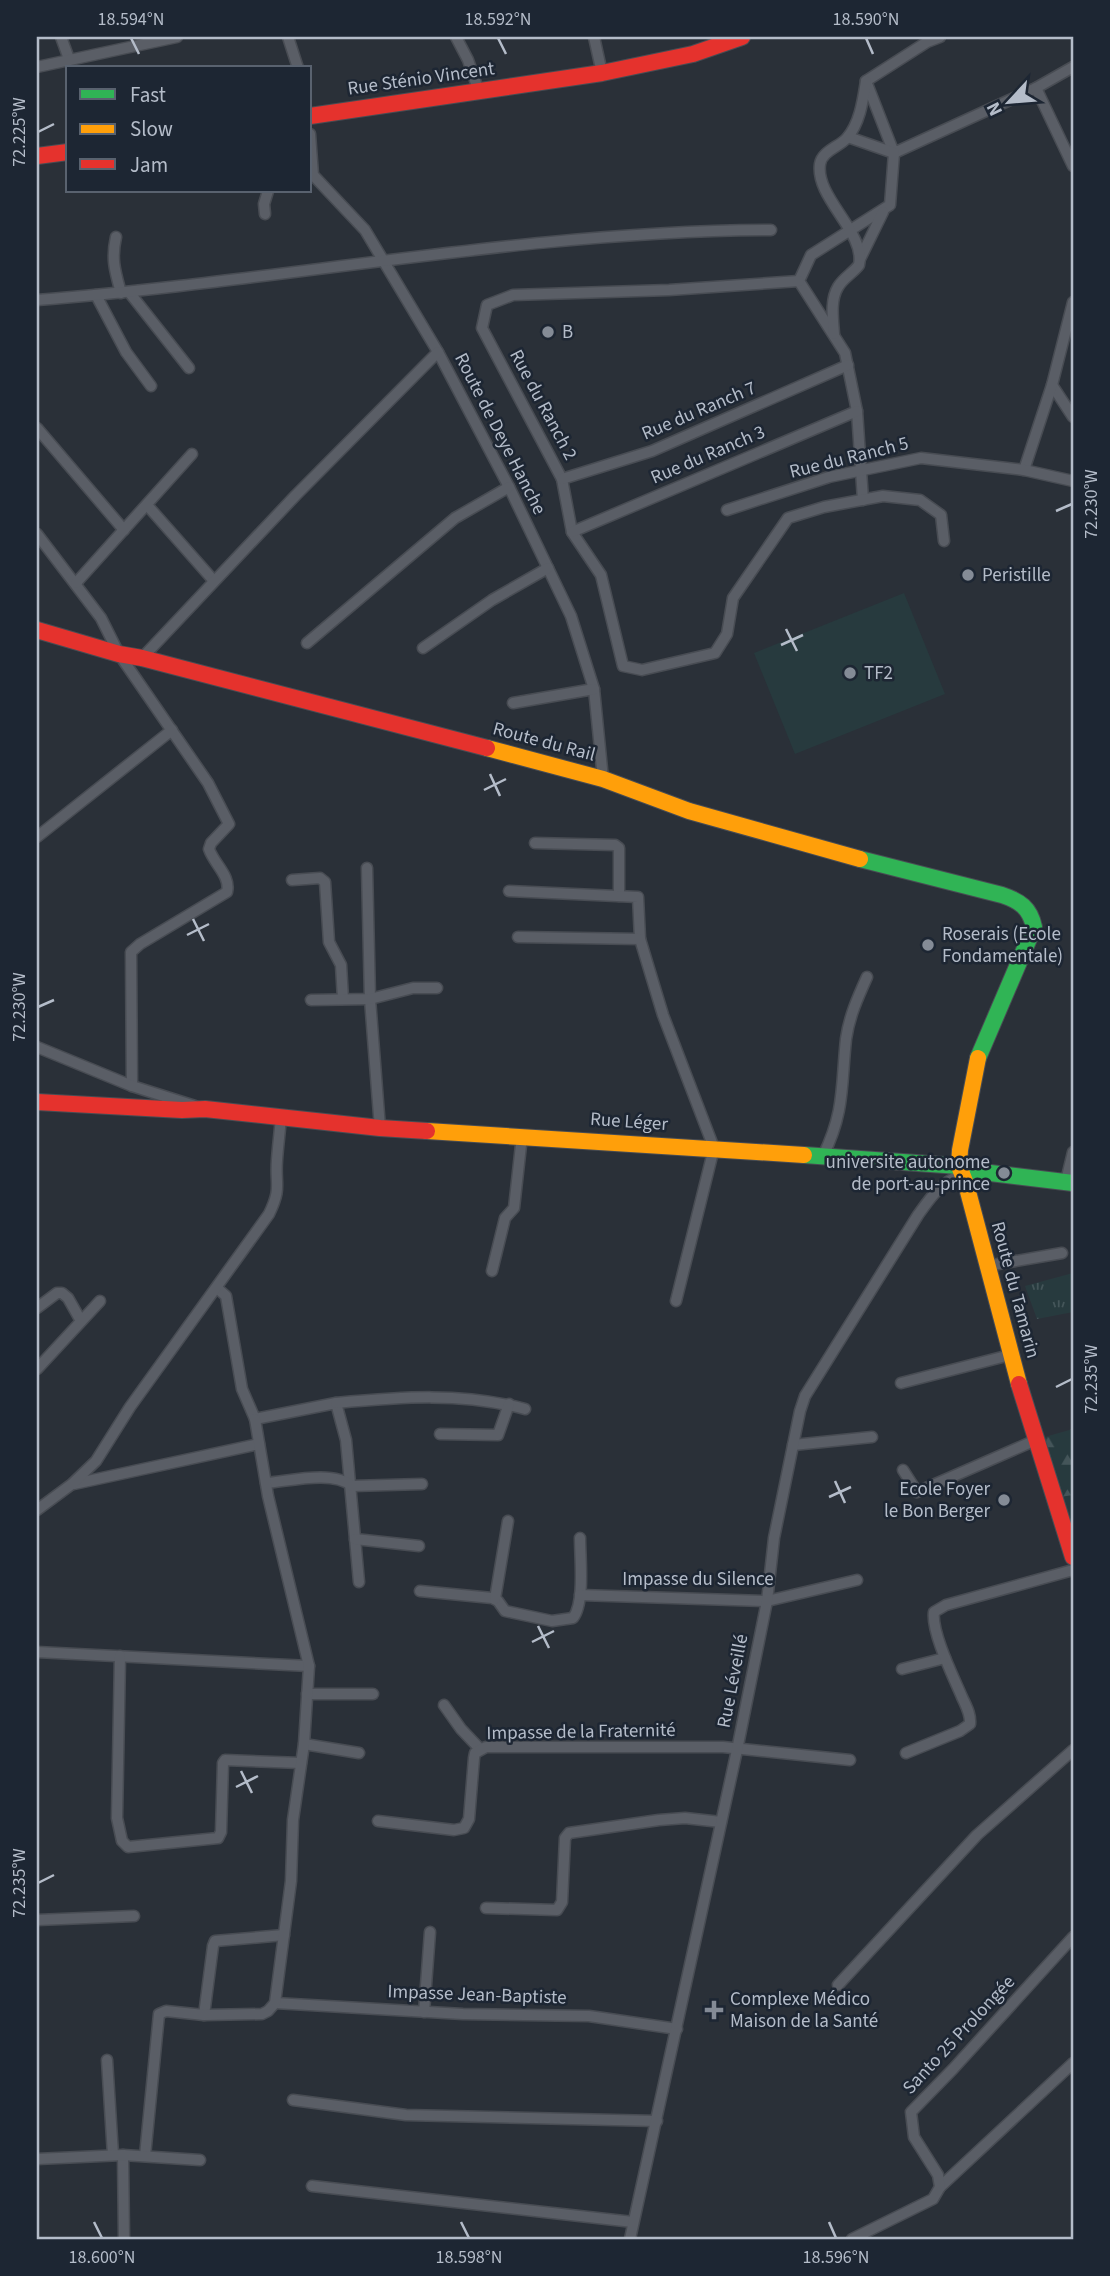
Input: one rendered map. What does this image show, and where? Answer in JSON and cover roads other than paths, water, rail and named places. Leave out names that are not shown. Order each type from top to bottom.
[{"type":"street","points":[[61,37],[69,59]]},
{"type":"street","points":[[37,67],[177,37]]},
{"type":"street","points":[[288,37],[297,66]]},
{"type":"street","points":[[456,37],[468,60],[479,92]]},
{"type":"street","points":[[594,37],[602,73]]},
{"type":"street","name":"Rue Sténio Vincent","points":[[312,116],[602,73],[693,54],[742,37]]},
{"type":"street","points":[[860,259],[857,246],[826,188],[820,163],[824,156],[848,137],[860,114],[866,81],[927,42],[940,37]]},
{"type":"street","points":[[848,137],[894,153],[1036,88],[1073,67]]},
{"type":"street","points":[[866,81],[894,153],[890,205],[883,212],[848,230],[811,255],[799,281],[845,354],[857,411],[863,500],[883,496],[919,500],[942,515],[944,541]]},
{"type":"street","points":[[1036,88],[1073,166]]},
{"type":"street","points":[[37,156],[66,152]]},
{"type":"street","name":"Route de Deye Hanche","points":[[312,162],[313,176],[365,230],[438,352],[548,568],[570,616],[594,689],[603,779]]},
{"type":"street","points":[[265,215],[264,204],[268,192]]},
{"type":"street","points":[[834,335],[832,306],[838,286],[859,265],[883,212]]},
{"type":"street","points":[[37,300],[125,293],[555,242],[695,231],[772,230]]},
{"type":"street","points":[[117,237],[112,254],[125,293],[188,368]]},
{"type":"street","name":"Rue du Ranch 2","points":[[799,281],[669,290],[513,295],[487,305],[482,328],[562,480],[572,532],[601,575],[623,666],[642,670],[715,653],[727,634],[733,598],[788,518],[824,507],[863,500]]},
{"type":"street","points":[[96,295],[125,352],[151,386]]},
{"type":"street","points":[[1024,470],[1052,385],[1073,302]]},
{"type":"street","points":[[142,658],[296,495],[438,352]]},
{"type":"street","name":"Rue du Ranch 7","points":[[562,480],[652,452],[848,365]]},
{"type":"street","points":[[1052,385],[1073,417]]},
{"type":"street","name":"Rue du Ranch 3","points":[[572,532],[857,411]]},
{"type":"street","points":[[37,428],[124,530]]},
{"type":"street","points":[[76,583],[192,454]]},
{"type":"street","name":"Rue du Ranch 5","points":[[727,510],[829,477],[921,458],[1024,470],[1073,481]]},
{"type":"street","points":[[307,643],[455,518],[509,487]]},
{"type":"street","points":[[147,505],[214,581]]},
{"type":"street","points":[[37,534],[101,618],[120,654],[208,783],[228,821],[228,827],[211,843],[209,849],[229,888],[222,896],[131,952],[132,1086]]},
{"type":"street","points":[[423,648],[492,600],[548,568]]},
{"type":"street","name":"Route du Rail","points":[[37,630],[603,779],[689,811],[846,856],[1002,895],[1020,901],[1032,914]]},
{"type":"street","points":[[513,703],[594,689]]},
{"type":"street","points":[[37,837],[172,730]]},
{"type":"street","points":[[535,843],[615,845],[619,848],[619,896]]},
{"type":"street","points":[[367,868],[370,999],[380,1128]]},
{"type":"street","points":[[292,880],[320,878],[325,883],[329,942],[341,965],[343,999]]},
{"type":"street","points":[[509,891],[638,897],[640,939],[663,1015],[714,1148],[676,1301]]},
{"type":"street","name":"Route du Tamarin","points":[[1032,914],[1034,927],[976,1063],[960,1150],[960,1170],[966,1184],[1010,1355],[1073,1558]]},
{"type":"street","points":[[518,937],[640,939]]},
{"type":"street","points":[[823,1156],[839,1117],[844,1086],[846,1038],[854,1005],[867,977]]},
{"type":"street","points":[[312,1000],[370,999],[413,988],[437,988]]},
{"type":"street","points":[[37,1047],[132,1086],[205,1109]]},
{"type":"street","name":"Rue Léger","points":[[37,1102],[205,1109],[380,1128],[823,1156],[1069,1182]]},
{"type":"street","points":[[37,1509],[72,1484],[96,1461],[130,1407],[269,1214],[279,1187],[276,1166],[281,1116]]},
{"type":"street","points":[[492,1271],[505,1218],[514,1208],[522,1136]]},
{"type":"street","points":[[1069,1182],[1073,1152]]},
{"type":"street","name":"Rue Léveillé","points":[[630,2239],[737,1750],[767,1601],[774,1538],[805,1396],[935,1190],[960,1170]]},
{"type":"street","points":[[987,1266],[1062,1253]]},
{"type":"street","points":[[145,2156],[159,2014],[166,2011],[204,2015],[262,2014],[275,2003],[291,1881],[293,1820],[304,1744],[309,1666],[266,1483],[255,1419],[242,1389],[226,1296],[217,1288]]},
{"type":"street","points":[[37,1308],[57,1293],[64,1293],[81,1321]]},
{"type":"street","points":[[37,1369],[100,1301]]},
{"type":"street","points":[[901,1383],[1010,1355]]},
{"type":"street","points":[[255,1419],[337,1403],[455,1396],[525,1409]]},
{"type":"street","points":[[337,1403],[346,1440],[352,1486],[359,1581]]},
{"type":"street","points":[[440,1434],[498,1435],[509,1404]]},
{"type":"street","points":[[793,1445],[872,1437]]},
{"type":"street","points":[[903,1470],[917,1492],[1036,1440]]},
{"type":"street","points":[[72,1484],[259,1444]]},
{"type":"street","points":[[266,1483],[336,1478],[345,1480],[352,1486],[422,1484]]},
{"type":"street","points":[[495,1599],[508,1521]]},
{"type":"street","points":[[420,1591],[495,1599],[505,1611],[552,1621],[566,1621],[577,1613],[580,1595],[580,1538]]},
{"type":"street","points":[[355,1539],[419,1546]]},
{"type":"street","points":[[906,1753],[960,1731],[970,1724],[968,1711],[945,1658],[933,1619],[934,1612],[939,1608],[1073,1570]]},
{"type":"street","name":"Impasse du Silence","points":[[580,1595],[767,1601],[857,1580]]},
{"type":"street","points":[[37,1652],[309,1666]]},
{"type":"street","points":[[120,1656],[117,1818],[122,1841],[128,1847],[218,1838],[221,1832],[225,1760],[302,1763]]},
{"type":"street","points":[[902,1670],[945,1658]]},
{"type":"street","points":[[307,1693],[373,1693]]},
{"type":"street","points":[[444,1705],[481,1749]]},
{"type":"street","points":[[304,1744],[359,1754]]},
{"type":"street","name":"Impasse de la Fraternité","points":[[379,1821],[454,1830],[464,1828],[469,1819],[475,1753],[486,1748],[723,1747],[850,1760]]},
{"type":"street","points":[[838,1985],[976,1835],[1073,1750]]},
{"type":"street","points":[[486,1908],[557,1910],[562,1902],[565,1838],[569,1833],[685,1818],[720,1822]]},
{"type":"street","points":[[37,1920],[134,1916]]},
{"type":"street","points":[[424,2012],[430,1932]]},
{"type":"street","points":[[204,2015],[215,1941],[284,1935]]},
{"type":"street","name":"Santo 25 Prolongée","points":[[940,2187],[938,2175],[914,2137],[911,2112],[1073,1937]]},
{"type":"street","name":"Impasse Jean-Baptiste","points":[[275,2003],[424,2012],[589,2017],[677,2029]]},
{"type":"street","points":[[107,2060],[124,2239]]},
{"type":"street","points":[[851,2239],[874,2235],[933,2199],[940,2187],[1073,2063]]},
{"type":"street","points":[[292,2100],[406,2115],[657,2121]]},
{"type":"street","points":[[37,2159],[118,2155],[200,2160]]},
{"type":"street","points":[[312,2186],[633,2222]]},
{"type":"place","name":"B","points":[[548,332]]},
{"type":"place","name":"Peristille","points":[[968,575]]},
{"type":"place","name":"TF2","points":[[850,673]]},
{"type":"place","name":"Roserais (Ecole Fondamentale)","points":[[928,945]]},
{"type":"place","name":"universite autonome de port-au-prince","points":[[1004,1173]]},
{"type":"place","name":"Ecole Foyer le Bon Berger","points":[[1004,1500]]},
{"type":"place","name":"Complexe Médico Maison de la Santé","points":[[714,2010]]}]
